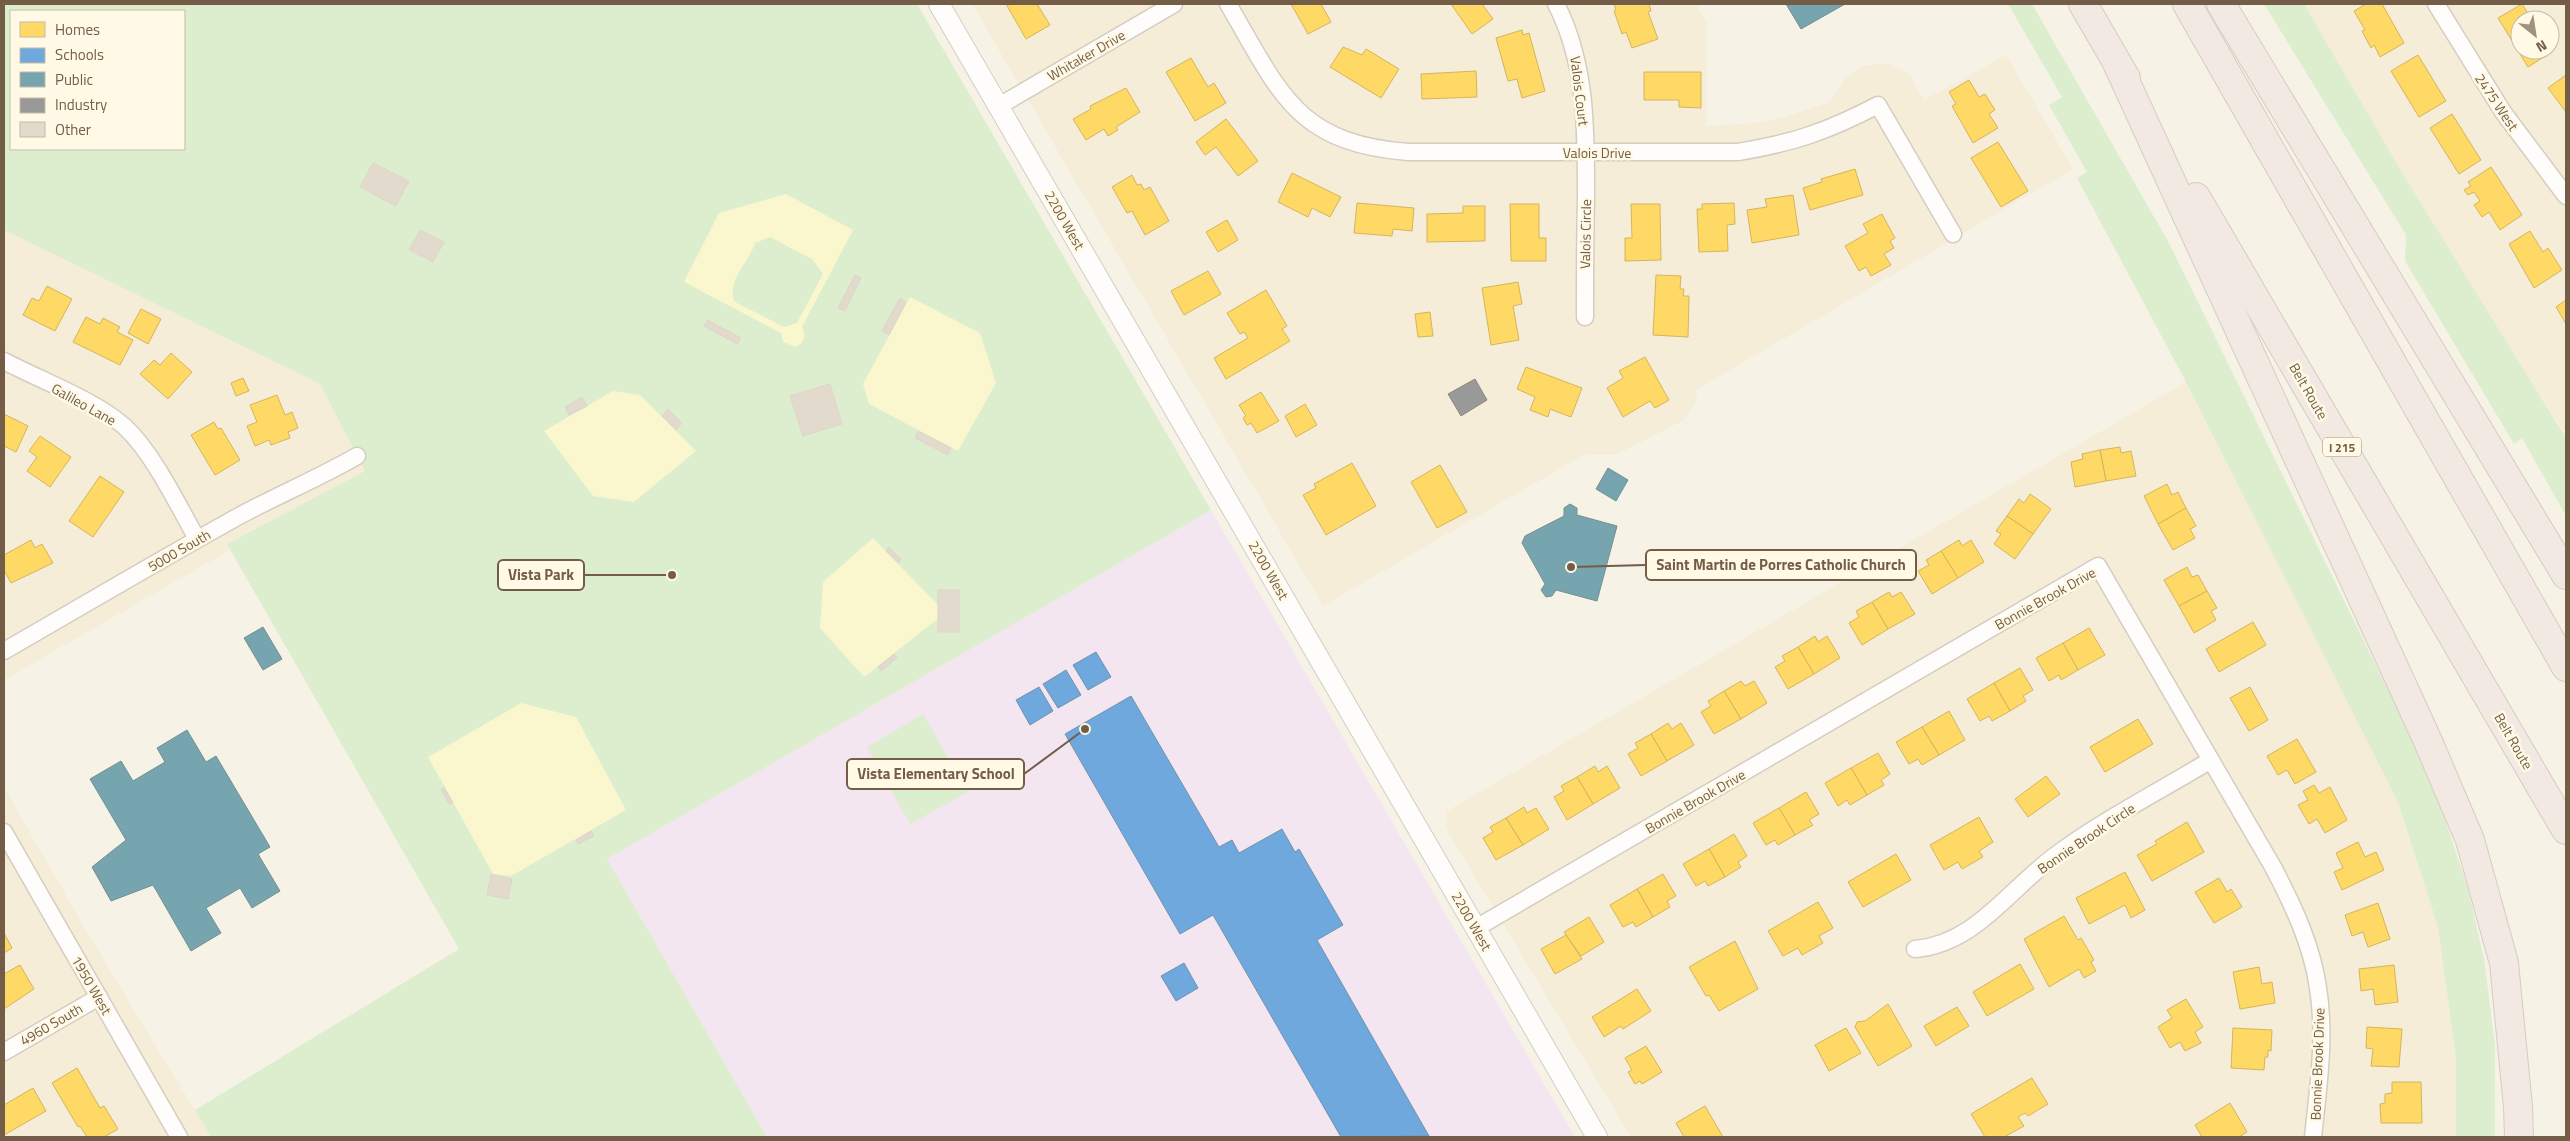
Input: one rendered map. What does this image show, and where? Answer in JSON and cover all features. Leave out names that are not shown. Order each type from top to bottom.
[{"type":"highway","name":"Belt Route","points":[[2083,4],[2566,830]]},
{"type":"highway","points":[[2187,4],[2566,667]]},
{"type":"highway","points":[[2221,4],[2566,575]]},
{"type":"highway","points":[[2117,63],[2427,739],[2470,840],[2504,963],[2519,1137]]},
{"type":"street","name":"2200 West","points":[[939,4],[1597,1137]]},
{"type":"street","name":"Whitaker Drive","points":[[999,106],[1174,4]]},
{"type":"street","name":"Valois Drive","points":[[1228,4],[1265,67],[1292,106],[1308,121],[1352,144],[1380,150],[1408,152],[1748,150],[1776,146],[1820,134],[1878,105],[1953,234]]},
{"type":"street","name":"Valois Court","points":[[1556,4],[1571,35],[1580,67],[1586,152]]},
{"type":"street","name":"2475 West","points":[[2436,4],[2503,112],[2566,196]]},
{"type":"street","name":"Valois Circle","points":[[1585,317],[1586,152]]},
{"type":"street","name":"Galileo Lane","points":[[4,361],[95,407],[125,428],[149,457],[197,539]]},
{"type":"street","name":"5000 South","points":[[4,651],[197,539],[262,504],[323,476],[357,456]]},
{"type":"street","name":"Bonnie Brook Drive","points":[[1476,928],[2098,566],[2290,900],[2307,944],[2318,988],[2321,1028],[2313,1137]]},
{"type":"street","name":"Bonnie Brook Circle","points":[[1915,949],[1946,943],[1968,932],[2052,858],[2093,830],[2211,760]]},
{"type":"street","name":"1950 West","points":[[4,832],[179,1137]]},
{"type":"street","name":"4960 South","points":[[4,1052],[98,997]]},
{"type":"shaded area","points":[[972,4],[1696,4],[1706,21],[1706,126],[1756,123],[1785,117],[1830,102],[1847,77],[1866,65],[1890,64],[1909,74],[1924,100],[2006,55],[2073,169],[1696,390],[1697,400],[1684,420],[1615,455],[1585,454],[1323,606]]},
{"type":"shaded area","points":[[2302,4],[2566,4],[2566,435],[2429,227]]},
{"type":"shaded area","points":[[4,230],[320,384],[365,471],[227,544],[230,550],[4,680]]},
{"type":"shaded area","points":[[2186,382],[2295,594],[2398,802],[2438,927],[2456,1059],[2456,1137],[1631,1137],[1446,828],[1447,811]]},
{"type":"shaded area","points":[[1211,510],[1575,1137],[767,1137],[607,859]]},
{"type":"shaded area","points":[[4,788],[100,954],[211,1137],[4,1137]]},
{"type":"green space","points":[[4,4],[917,4],[1211,510],[607,859],[767,1137],[211,1137],[195,1110],[459,949],[227,544],[365,471],[320,384],[4,230]]},
{"type":"green space","points":[[2008,4],[2032,4],[2169,243],[2431,778],[2468,889],[2484,959],[2495,1045],[2495,1137],[2456,1137],[2456,1059],[2438,927],[2398,802],[2186,382],[2077,178],[2087,172],[2049,105],[2062,97]]},
{"type":"green space","points":[[2264,4],[2304,4],[2404,176],[2566,438],[2566,516],[2522,438],[2514,444],[2405,261],[2406,235]]},
{"type":"green space","points":[[923,714],[968,792],[910,824],[867,747]]},
{"type":"sand","points":[[786,194],[853,230],[802,327],[804,333],[803,341],[796,347],[783,342],[781,333],[684,282],[719,213]],"holes":[[[770,237],[812,259],[823,274],[797,323],[784,327],[735,302],[733,287],[755,243]]]},
{"type":"sand","points":[[910,297],[980,333],[996,383],[958,451],[869,404],[863,384]]},
{"type":"sand","points":[[613,391],[640,395],[696,451],[634,502],[593,496],[544,431]]},
{"type":"sand","points":[[873,538],[939,606],[940,617],[864,677],[820,628],[823,582]]},
{"type":"sand","points":[[521,703],[576,717],[626,810],[511,876],[493,874],[428,757]]},
{"type":"building: Homes","points":[[1006,4],[1037,4],[1050,25],[1026,39]]},
{"type":"building: Homes","points":[[1291,4],[1321,4],[1331,22],[1308,34]]},
{"type":"building: Homes","points":[[1451,4],[1482,4],[1493,19],[1472,34]]},
{"type":"building: Homes","points":[[1614,4],[1649,4],[1651,11],[1648,12],[1658,39],[1632,48],[1626,32],[1622,34],[1614,11],[1616,10]]},
{"type":"building: Homes","points":[[2366,4],[2382,4],[2404,43],[2380,57],[2374,45],[2371,48],[2362,31],[2365,30],[2354,11]]},
{"type":"building: Homes","points":[[2522,4],[2526,10],[2512,10]]},
{"type":"building: Homes","points":[[2510,11],[2510,38],[2498,18]]},
{"type":"building: Homes","points":[[1522,30],[1523,35],[1529,33],[1545,91],[1522,98],[1517,79],[1508,81],[1496,38]]},
{"type":"building: Homes","points":[[1343,47],[1362,55],[1366,49],[1399,69],[1381,98],[1330,67]]},
{"type":"building: Homes","points":[[2418,55],[2446,101],[2419,117],[2391,71]]},
{"type":"building: Homes","points":[[1191,58],[1208,87],[1214,83],[1226,103],[1195,121],[1166,72]]},
{"type":"building: Homes","points":[[2524,60],[2539,60],[2528,67]]},
{"type":"building: Homes","points":[[1476,71],[1477,97],[1422,99],[1421,74]]},
{"type":"building: Homes","points":[[1644,72],[1701,72],[1701,108],[1679,107],[1679,100],[1644,100]]},
{"type":"building: Homes","points":[[2566,75],[2566,112],[2548,88]]},
{"type":"building: Homes","points":[[1969,80],[1979,97],[1985,94],[1995,110],[1989,114],[1998,128],[1973,143],[1952,106],[1956,104],[1949,92]]},
{"type":"building: Homes","points":[[1126,88],[1140,112],[1116,127],[1118,130],[1108,136],[1104,129],[1086,140],[1073,119],[1091,109],[1090,106]]},
{"type":"building: Homes","points":[[2452,114],[2481,160],[2459,174],[2430,128]]},
{"type":"building: Homes","points":[[1226,119],[1258,161],[1238,176],[1216,147],[1205,155],[1196,142]]},
{"type":"building: Homes","points":[[1998,142],[2028,191],[2001,207],[1971,158]]},
{"type":"building: Homes","points":[[2491,167],[2522,215],[2500,230],[2489,212],[2482,217],[2474,205],[2480,201],[2474,192],[2468,195],[2464,190],[2471,186],[2468,182]]},
{"type":"building: Homes","points":[[1855,169],[1863,195],[1810,210],[1803,188],[1822,182],[1821,179]]},
{"type":"building: Homes","points":[[1292,173],[1341,197],[1330,217],[1312,208],[1308,217],[1278,202]]},
{"type":"building: Homes","points":[[1132,175],[1137,185],[1141,184],[1144,190],[1150,187],[1169,221],[1145,235],[1132,211],[1127,213],[1112,187]]},
{"type":"building: Homes","points":[[1793,195],[1799,235],[1752,243],[1747,210],[1767,207],[1765,199]]},
{"type":"building: Homes","points":[[1357,203],[1414,208],[1412,231],[1393,229],[1392,236],[1354,233]]},
{"type":"building: Homes","points":[[1734,203],[1735,224],[1727,225],[1728,251],[1699,252],[1697,209],[1702,209],[1702,204]]},
{"type":"building: Homes","points":[[1510,204],[1539,204],[1539,238],[1546,238],[1546,261],[1511,261]]},
{"type":"building: Homes","points":[[1631,204],[1660,204],[1661,260],[1625,261],[1625,238],[1632,238]]},
{"type":"building: Homes","points":[[1463,206],[1485,206],[1485,241],[1427,242],[1427,214],[1463,213]]},
{"type":"building: Homes","points":[[1882,214],[1895,238],[1890,241],[1894,248],[1884,254],[1891,265],[1871,276],[1866,267],[1859,271],[1845,246],[1868,233],[1863,224]]},
{"type":"building: Homes","points":[[1227,220],[1238,240],[1218,252],[1206,232]]},
{"type":"building: Homes","points":[[2530,231],[2543,252],[2548,248],[2562,270],[2534,288],[2509,244]]},
{"type":"building: Homes","points":[[1208,271],[1221,294],[1184,315],[1171,291]]},
{"type":"building: Homes","points":[[1656,275],[1681,276],[1680,289],[1684,289],[1683,296],[1689,296],[1688,337],[1653,335]]},
{"type":"building: Homes","points":[[1518,282],[1522,304],[1513,306],[1519,340],[1491,345],[1482,288]]},
{"type":"building: Homes","points":[[47,286],[72,299],[55,331],[23,315],[32,298],[39,301]]},
{"type":"building: Homes","points":[[1266,290],[1287,326],[1282,329],[1290,341],[1226,379],[1214,358],[1248,338],[1244,332],[1240,334],[1227,313]]},
{"type":"building: Homes","points":[[2566,300],[2566,324],[2556,307]]},
{"type":"building: Homes","points":[[141,309],[161,319],[148,344],[128,333]]},
{"type":"building: Homes","points":[[1430,312],[1433,336],[1418,337],[1415,314]]},
{"type":"building: Homes","points":[[86,317],[100,324],[103,318],[120,327],[117,332],[133,340],[120,365],[73,342]]},
{"type":"building: Homes","points":[[171,353],[192,372],[168,399],[140,374],[154,360],[160,365]]},
{"type":"building: Homes","points":[[1645,357],[1669,400],[1655,408],[1650,401],[1623,417],[1607,388],[1623,378],[1619,371]]},
{"type":"building: Homes","points":[[1526,367],[1582,388],[1571,417],[1550,409],[1548,417],[1530,410],[1535,397],[1517,389]]},
{"type":"building: Homes","points":[[243,378],[249,391],[236,396],[231,383]]},
{"type":"building: Homes","points":[[1261,392],[1279,421],[1257,433],[1251,423],[1247,425],[1243,418],[1246,416],[1239,405]]},
{"type":"building: Homes","points":[[277,395],[285,415],[292,412],[298,428],[288,432],[290,438],[271,445],[269,440],[255,446],[247,426],[257,422],[250,405]]},
{"type":"building: Homes","points":[[1305,404],[1317,425],[1296,437],[1285,416]]},
{"type":"building: Homes","points":[[4,414],[28,426],[16,452],[4,446]]},
{"type":"building: Homes","points":[[214,422],[218,429],[221,428],[240,460],[215,475],[191,435]]},
{"type":"building: Homes","points":[[40,436],[71,457],[50,487],[27,471],[37,457],[29,451]]},
{"type":"building: Homes","points":[[2120,447],[2121,453],[2131,451],[2136,476],[2106,481],[2100,450]]},
{"type":"building: Homes","points":[[2100,450],[2106,481],[2075,487],[2071,462],[2083,459],[2082,454]]},
{"type":"building: Homes","points":[[1352,463],[1376,506],[1326,535],[1303,495],[1316,488],[1314,484]]},
{"type":"building: Homes","points":[[1440,465],[1467,512],[1437,528],[1411,482]]},
{"type":"building: Homes","points":[[100,476],[124,492],[93,537],[69,521]]},
{"type":"building: Homes","points":[[2167,484],[2172,495],[2178,492],[2186,508],[2158,524],[2144,496]]},
{"type":"building: Homes","points":[[2030,494],[2051,509],[2033,534],[2007,516],[2019,499],[2024,503]]},
{"type":"building: Homes","points":[[2186,508],[2196,526],[2190,529],[2195,538],[2173,550],[2158,524]]},
{"type":"building: Homes","points":[[2007,516],[2033,534],[2015,559],[1994,544],[2001,534],[1996,531]]},
{"type":"building: Homes","points":[[31,540],[35,548],[42,544],[53,563],[11,583],[4,570],[4,555]]},
{"type":"building: Homes","points":[[1959,540],[1962,546],[1971,540],[1984,562],[1958,578],[1941,551]]},
{"type":"building: Homes","points":[[1941,551],[1958,578],[1932,594],[1918,571],[1929,565],[1926,560]]},
{"type":"building: Homes","points":[[2187,567],[2192,577],[2198,575],[2207,591],[2179,606],[2164,580]]},
{"type":"building: Homes","points":[[2207,591],[2217,608],[2211,611],[2216,620],[2194,633],[2179,606]]},
{"type":"building: Homes","points":[[1889,592],[1892,597],[1901,592],[1915,614],[1888,629],[1872,602]]},
{"type":"building: Homes","points":[[1872,602],[1888,629],[1862,645],[1849,623],[1859,617],[1856,611]]},
{"type":"building: Homes","points":[[2253,622],[2266,645],[2219,672],[2206,649]]},
{"type":"building: Homes","points":[[2089,628],[2105,655],[2078,670],[2063,643]]},
{"type":"building: Homes","points":[[1815,636],[1818,642],[1827,636],[1840,658],[1814,674],[1798,647]]},
{"type":"building: Homes","points":[[2063,643],[2078,670],[2061,680],[2059,675],[2049,681],[2036,658]]},
{"type":"building: Homes","points":[[1798,647],[1814,674],[1788,689],[1775,667],[1785,661],[1782,656]]},
{"type":"building: Homes","points":[[2020,668],[2033,690],[2023,696],[2026,701],[2010,711],[1994,683]]},
{"type":"building: Homes","points":[[1741,681],[1745,686],[1754,681],[1767,703],[1741,719],[1724,691]]},
{"type":"building: Homes","points":[[1994,683],[2010,711],[1992,721],[1989,716],[1980,721],[1967,699]]},
{"type":"building: Homes","points":[[2250,687],[2268,720],[2249,731],[2230,698]]},
{"type":"building: Homes","points":[[1724,691],[1741,719],[1714,734],[1701,712],[1711,706],[1708,701]]},
{"type":"building: Homes","points":[[1949,711],[1965,740],[1939,755],[1922,727]]},
{"type":"building: Homes","points":[[2138,719],[2153,744],[2105,772],[2090,747]]},
{"type":"building: Homes","points":[[1668,723],[1672,729],[1681,723],[1694,745],[1667,761],[1651,734]]},
{"type":"building: Homes","points":[[1922,727],[1939,755],[1922,765],[1918,759],[1909,764],[1896,742]]},
{"type":"building: Homes","points":[[1651,734],[1667,761],[1641,776],[1628,754],[1638,748],[1635,743]]},
{"type":"building: Homes","points":[[2297,739],[2316,772],[2295,784],[2287,770],[2278,775],[2267,756]]},
{"type":"building: Homes","points":[[1878,753],[1890,774],[1881,780],[1884,785],[1867,795],[1851,768]]},
{"type":"building: Homes","points":[[1595,766],[1598,772],[1607,766],[1620,788],[1593,804],[1577,777]]},
{"type":"building: Homes","points":[[1851,768],[1867,795],[1850,805],[1847,800],[1838,806],[1825,783]]},
{"type":"building: Homes","points":[[2046,776],[2060,794],[2028,817],[2015,799]]},
{"type":"building: Homes","points":[[1577,777],[1593,804],[1567,820],[1554,797],[1564,791],[1561,786]]},
{"type":"building: Homes","points":[[2314,785],[2319,793],[2330,787],[2347,820],[2325,833],[2317,819],[2309,824],[2298,805],[2308,800],[2303,791]]},
{"type":"building: Homes","points":[[1806,792],[1819,814],[1809,820],[1813,825],[1795,835],[1779,808]]},
{"type":"building: Homes","points":[[1524,807],[1527,813],[1536,808],[1549,829],[1523,845],[1506,818]]},
{"type":"building: Homes","points":[[1779,808],[1795,835],[1778,845],[1775,840],[1766,845],[1753,823]]},
{"type":"building: Homes","points":[[1979,817],[1993,842],[1979,851],[1983,857],[1962,869],[1958,862],[1944,870],[1930,845]]},
{"type":"building: Homes","points":[[1506,818],[1523,845],[1496,860],[1483,838],[1493,832],[1490,827]]},
{"type":"building: Homes","points":[[2187,822],[2204,852],[2152,881],[2137,855],[2157,844],[2155,841]]},
{"type":"building: Homes","points":[[1734,834],[1747,856],[1738,862],[1741,867],[1725,877],[1709,849]]},
{"type":"building: Homes","points":[[2358,842],[2365,857],[2376,852],[2384,870],[2342,890],[2334,872],[2343,868],[2336,853]]},
{"type":"building: Homes","points":[[1709,849],[1725,877],[1708,886],[1705,881],[1696,886],[1683,864]]},
{"type":"building: Homes","points":[[1896,854],[1911,880],[1863,907],[1848,882]]},
{"type":"building: Homes","points":[[2125,872],[2145,910],[2131,918],[2125,905],[2089,924],[2076,898]]},
{"type":"building: Homes","points":[[1663,874],[1676,896],[1667,901],[1670,907],[1653,917],[1637,889]]},
{"type":"building: Homes","points":[[2219,878],[2227,892],[2231,889],[2242,907],[2214,923],[2195,892]]},
{"type":"building: Homes","points":[[1637,889],[1653,917],[1636,927],[1633,922],[1623,927],[1610,905]]},
{"type":"building: Homes","points":[[1818,902],[1833,928],[1819,936],[1823,943],[1802,955],[1798,948],[1783,956],[1768,931]]},
{"type":"building: Homes","points":[[2378,903],[2390,939],[2368,947],[2363,932],[2352,936],[2345,915]]},
{"type":"building: Homes","points":[[2064,916],[2078,940],[2081,938],[2094,960],[2091,962],[2096,971],[2084,978],[2079,969],[2049,987],[2024,939]]},
{"type":"building: Homes","points":[[1589,917],[1604,942],[1581,956],[1564,932]]},
{"type":"building: Homes","points":[[4,933],[12,948],[4,953]]},
{"type":"building: Homes","points":[[1566,935],[1582,959],[1555,974],[1541,949]]},
{"type":"building: Homes","points":[[1735,941],[1758,989],[1719,1011],[1709,995],[1706,996],[1689,967]]},
{"type":"building: Homes","points":[[2020,964],[2034,989],[1987,1016],[1973,992]]},
{"type":"building: Homes","points":[[20,965],[34,989],[4,1009],[4,974]]},
{"type":"building: Homes","points":[[2394,965],[2398,1002],[2375,1005],[2373,989],[2361,991],[2359,969]]},
{"type":"building: Homes","points":[[2259,967],[2262,984],[2272,982],[2275,1003],[2240,1009],[2233,972]]},
{"type":"building: Homes","points":[[1637,989],[1651,1011],[1623,1029],[1621,1026],[1604,1037],[1592,1017]]},
{"type":"building: Homes","points":[[2186,999],[2203,1027],[2195,1032],[2201,1043],[2185,1051],[2180,1042],[2170,1048],[2158,1027],[2172,1018],[2167,1010]]},
{"type":"building: Homes","points":[[1888,1004],[1912,1046],[1878,1066],[1855,1027],[1857,1022],[1865,1021]]},
{"type":"building: Homes","points":[[1957,1007],[1969,1026],[1936,1046],[1924,1026]]},
{"type":"building: Homes","points":[[2367,1027],[2402,1029],[2399,1067],[2371,1066],[2373,1049],[2366,1048]]},
{"type":"building: Homes","points":[[1846,1028],[1861,1053],[1829,1071],[1815,1045]]},
{"type":"building: Homes","points":[[2233,1028],[2272,1030],[2271,1051],[2268,1050],[2268,1057],[2265,1057],[2264,1070],[2231,1068]]},
{"type":"building: Homes","points":[[1646,1046],[1662,1072],[1642,1084],[1640,1081],[1635,1084],[1628,1072],[1632,1070],[1625,1058]]},
{"type":"building: Homes","points":[[77,1068],[100,1108],[104,1106],[118,1129],[104,1137],[87,1137],[80,1126],[78,1127],[52,1083]]},
{"type":"building: Homes","points":[[2032,1078],[2048,1104],[2028,1116],[2025,1113],[2018,1117],[2024,1126],[2004,1137],[1985,1137],[1971,1114]]},
{"type":"building: Homes","points":[[2392,1082],[2421,1082],[2422,1123],[2381,1123],[2380,1104],[2385,1103],[2385,1094],[2392,1093]]},
{"type":"building: Homes","points":[[33,1088],[46,1111],[4,1135],[4,1105]]},
{"type":"building: Homes","points":[[2230,1103],[2247,1132],[2239,1137],[2202,1137],[2195,1125]]},
{"type":"building: Homes","points":[[1705,1106],[1723,1137],[1684,1137],[1676,1123]]},
{"type":"building: Schools","points":[[1096,652],[1111,677],[1088,690],[1073,665]]},
{"type":"building: Schools","points":[[1066,670],[1081,695],[1058,708],[1043,684]]},
{"type":"building: Schools","points":[[1039,687],[1053,711],[1030,725],[1016,700]]},
{"type":"building: Schools","points":[[1131,696],[1219,847],[1232,840],[1239,853],[1282,829],[1295,852],[1299,849],[1343,925],[1317,940],[1429,1136],[1341,1137],[1213,915],[1180,934],[1065,734]]},
{"type":"building: Schools","points":[[1184,963],[1198,988],[1176,1001],[1161,976]]},
{"type":"building: Public","points":[[1786,4],[1845,4],[1801,29]]},
{"type":"building: Public","points":[[1608,468],[1628,480],[1616,501],[1596,489]]},
{"type":"building: Public","points":[[1570,504],[1577,508],[1577,515],[1617,526],[1597,601],[1556,590],[1552,596],[1546,597],[1541,590],[1545,584],[1522,543],[1525,536],[1564,516],[1564,508]]},
{"type":"building: Public","points":[[263,627],[282,659],[263,670],[244,638]]},
{"type":"building: Public","points":[[187,730],[206,762],[216,756],[270,847],[258,854],[280,891],[252,908],[240,888],[206,908],[221,933],[191,951],[153,885],[111,901],[92,867],[126,840],[90,779],[121,761],[133,781],[165,762],[157,748]]},
{"type":"building: Industry","points":[[1475,379],[1487,400],[1461,416],[1448,394]]},
{"type":"building: Other","points":[[373,163],[409,181],[396,206],[360,187]]},
{"type":"building: Other","points":[[420,230],[444,242],[433,262],[409,250]]},
{"type":"building: Other","points":[[855,275],[861,278],[845,311],[838,308]]},
{"type":"building: Other","points":[[900,298],[906,302],[889,335],[882,331]]},
{"type":"building: Other","points":[[708,320],[741,338],[737,344],[704,326]]},
{"type":"building: Other","points":[[830,384],[842,424],[803,436],[790,396]]},
{"type":"building: Other","points":[[582,397],[587,406],[569,415],[565,407]]},
{"type":"building: Other","points":[[668,409],[682,423],[676,430],[662,416]]},
{"type":"building: Other","points":[[918,431],[951,448],[948,455],[915,438]]},
{"type":"building: Other","points":[[889,547],[901,559],[898,563],[886,551]]},
{"type":"building: Other","points":[[938,590],[959,590],[959,632],[938,632]]},
{"type":"building: Other","points":[[894,654],[897,658],[881,671],[878,667]]},
{"type":"building: Other","points":[[444,787],[453,803],[449,804],[441,789]]},
{"type":"building: Other","points":[[591,831],[594,836],[578,844],[576,840]]},
{"type":"building: Other","points":[[491,874],[512,879],[508,899],[487,895]]},
{"type":"place","name":"Saint Martin de Porres Catholic Church","points":[[1571,567]]},
{"type":"place","name":"Vista Park","points":[[672,575]]},
{"type":"place","name":"Vista Elementary School","points":[[1085,729]]}]
